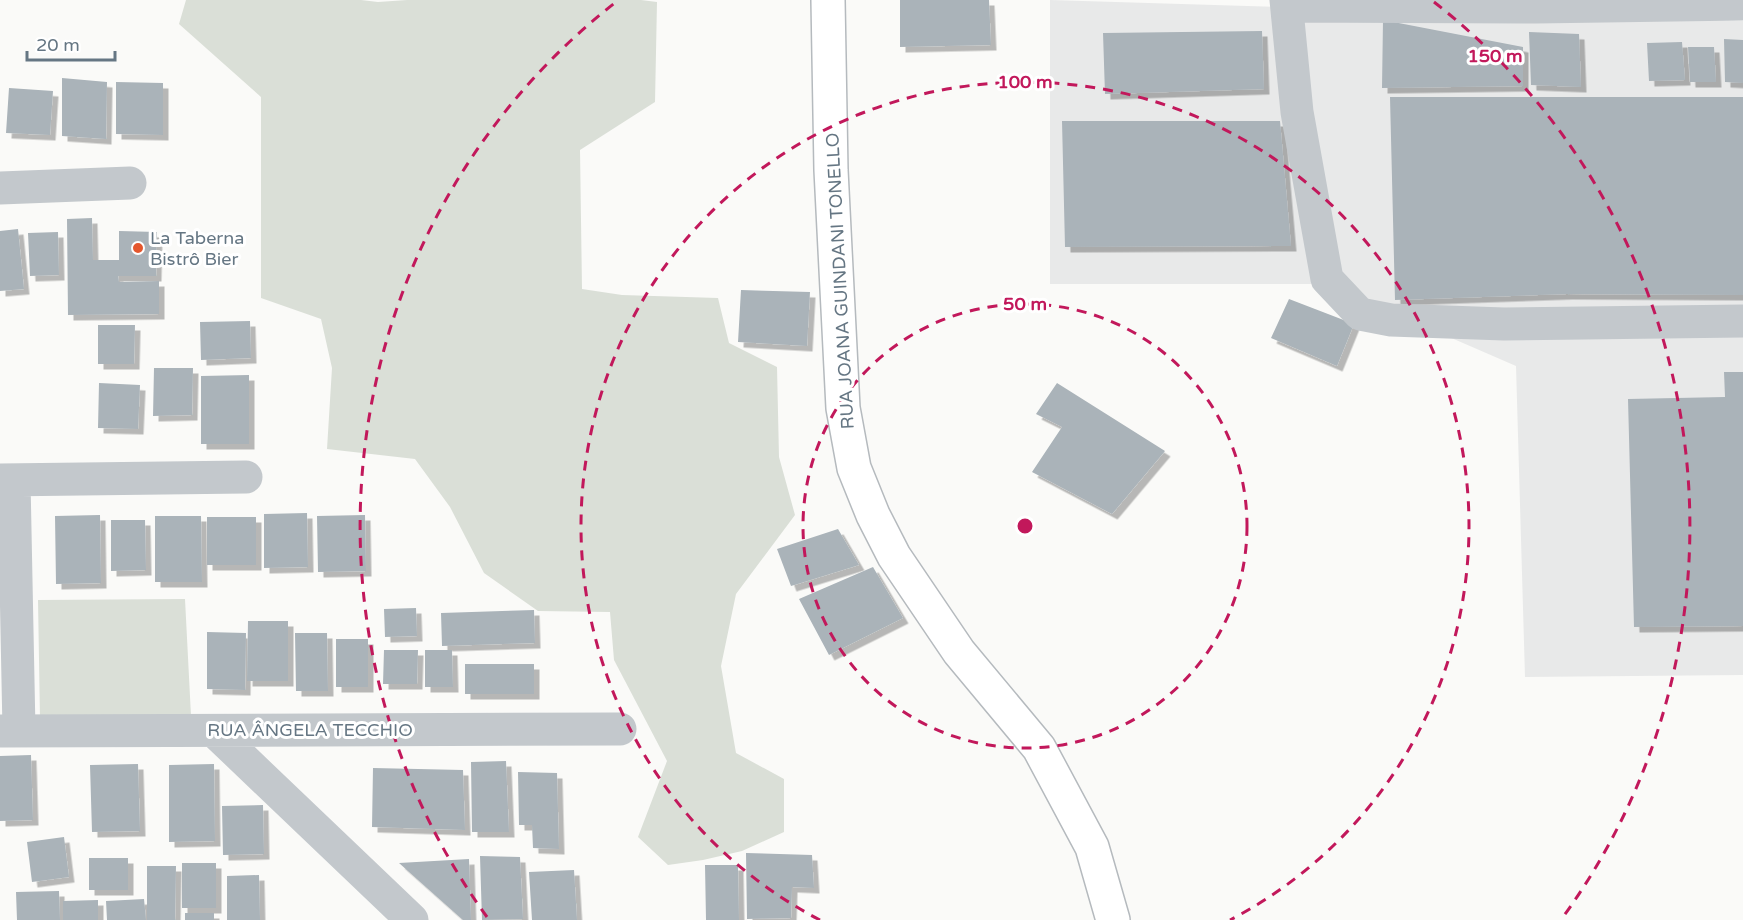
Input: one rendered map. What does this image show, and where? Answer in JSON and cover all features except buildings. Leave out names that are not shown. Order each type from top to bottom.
[{"type":"main road","name":"RUA JOANA GUINDANI TONELLO","points":[[828,0],[831,170],[843,408],[854,468],[873,515],[894,556],[959,652],[1039,748],[1092,847],[1113,920]]},
{"type":"street","points":[[1743,4],[1286,3],[1297,112],[1327,279],[1360,314],[1392,320],[1504,324],[1743,321]]},
{"type":"street","points":[[0,188],[130,183]]},
{"type":"street","points":[[9,731],[7,480],[246,477]]},
{"type":"street","name":"RUA ÂNGELA TECCHIO","points":[[9,731],[620,729]]},
{"type":"street","points":[[214,731],[412,920]]},
{"type":"shaded area","points":[[186,0],[361,0],[378,2],[641,0],[657,2],[655,102],[580,150],[582,289],[622,295],[718,298],[729,343],[777,367],[779,457],[795,515],[736,594],[721,666],[736,753],[784,779],[784,832],[742,851],[668,865],[638,837],[667,761],[614,660],[610,612],[538,611],[484,573],[450,507],[415,459],[327,449],[332,368],[321,319],[261,298],[261,97],[179,24]]},
{"type":"shaded area","points":[[1050,0],[1743,21],[1743,675],[1525,677],[1516,366],[1327,284],[1050,284]]},
{"type":"shaded area","points":[[185,599],[191,716],[40,719],[38,600]]},
{"type":"place","name":"La Taberna Bistrô Bier","points":[[138,248]]}]
